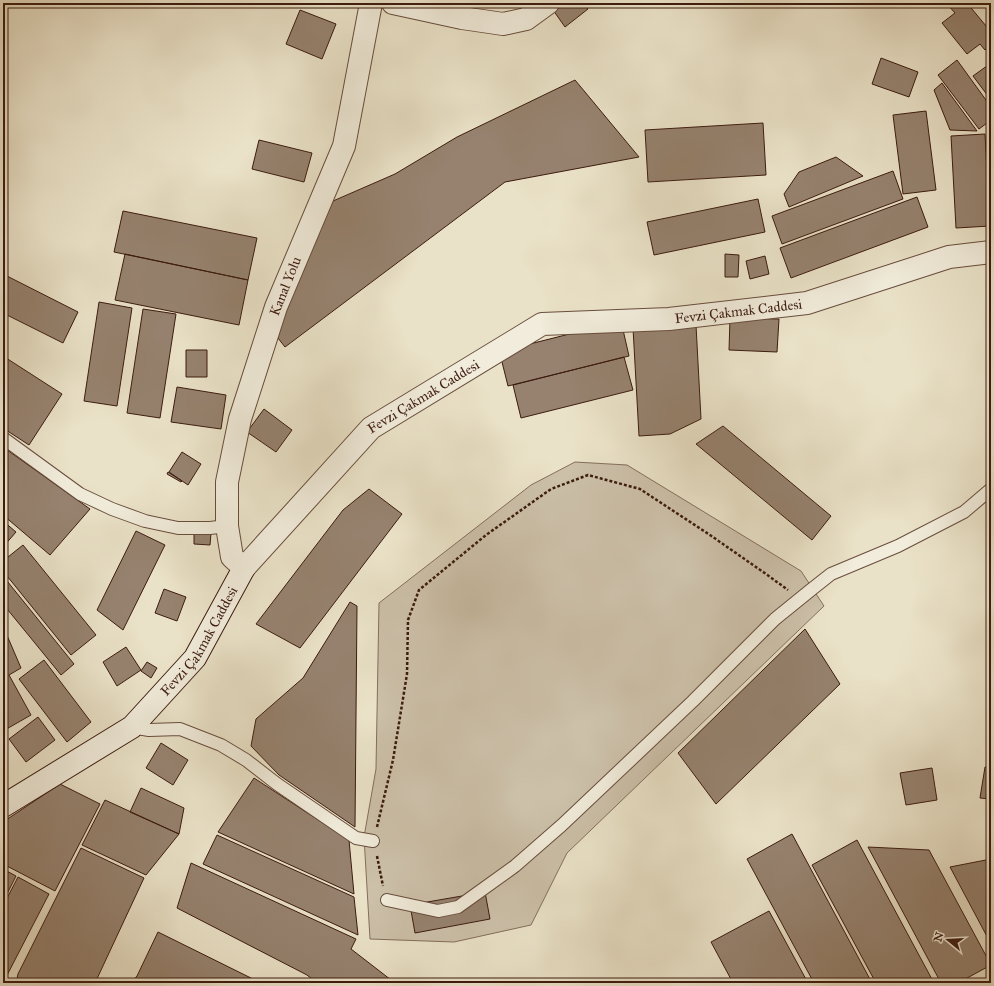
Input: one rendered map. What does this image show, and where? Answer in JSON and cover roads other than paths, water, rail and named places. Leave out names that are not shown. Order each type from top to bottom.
[{"type":"street","name":"Kanal Yolu","points":[[244,568],[232,557],[227,526],[227,482],[240,419],[276,307],[344,146],[371,3]]},
{"type":"street","points":[[393,3],[462,18],[503,24],[526,19],[548,3]]},
{"type":"street","name":"Fevzi Çakmak Caddesi","points":[[3,806],[132,727],[195,658],[244,568],[371,428],[542,324],[669,319],[807,303],[949,257],[991,252]]},
{"type":"lane","points":[[3,438],[74,490],[96,502],[145,522],[194,529],[227,526]]},
{"type":"lane","points":[[387,900],[438,910],[458,907],[502,875],[562,825],[693,701],[775,619],[799,599],[831,574],[898,546],[964,512],[991,489]]},
{"type":"lane","points":[[132,727],[149,730],[180,729],[221,745],[246,760],[277,784],[356,838],[373,841]]}]
